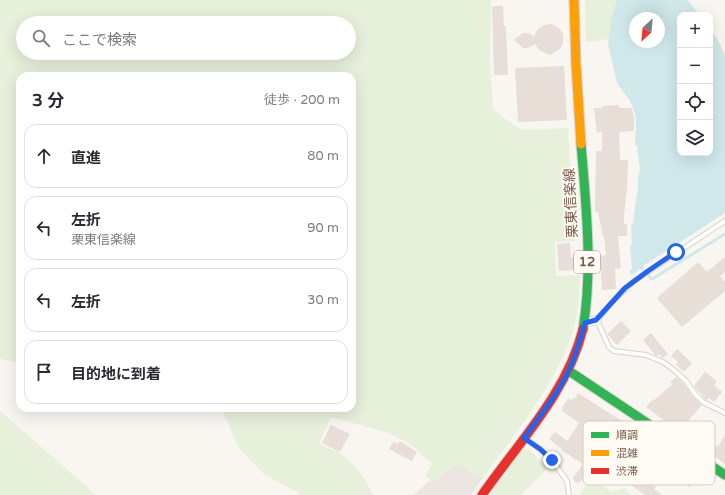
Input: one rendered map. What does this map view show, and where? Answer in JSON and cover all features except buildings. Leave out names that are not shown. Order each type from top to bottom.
[{"type":"main road","name":"栗東信楽線","points":[[482,495],[554,396],[569,371],[585,323],[587,306],[587,225],[575,54],[574,0]]},
{"type":"main road","points":[[569,371],[644,421]]},
{"type":"main road","points":[[715,468],[725,475]]},
{"type":"street","points":[[585,323],[596,320]]},
{"type":"lane","points":[[725,220],[634,281],[596,320],[609,347],[614,351],[646,355],[663,362],[686,381],[703,402],[725,413]]},
{"type":"lane","points":[[524,438],[540,449],[552,460],[567,481],[569,495]]},
{"type":"shaded area","points":[[458,464],[483,478],[471,495],[414,495],[430,480],[432,482]]},
{"type":"green space","points":[[0,0],[491,0],[490,64],[493,108],[505,119],[522,130],[568,128],[575,241],[555,242],[556,276],[580,275],[575,324],[568,345],[548,385],[523,423],[483,478],[458,464],[432,482],[425,475],[432,464],[410,444],[389,433],[331,417],[319,443],[337,452],[350,461],[363,477],[373,495],[299,495],[297,492],[265,475],[239,448],[223,412],[356,412],[356,72],[16,72],[16,362],[0,359]]},
{"type":"green space","points":[[585,0],[617,0],[611,19],[609,39],[586,42]]},
{"type":"green space","points":[[0,411],[96,495],[0,495]]},
{"type":"green space","points":[[526,449],[530,450],[548,468],[521,495],[488,495],[520,452]]},
{"type":"green space","points":[[586,485],[601,485],[611,492],[625,488],[630,495],[580,495]]},
{"type":"water","points":[[617,0],[687,0],[697,12],[677,12],[677,156],[713,156],[713,33],[725,55],[725,213],[643,266],[644,269],[642,271],[640,269],[632,275],[629,271],[632,269],[630,247],[632,244],[631,226],[633,223],[640,169],[637,146],[635,145],[635,113],[630,101],[617,83],[608,44],[611,19]]},
{"type":"waterway","points":[[648,275],[652,279],[725,234]]},
{"type":"traffic: fast","points":[[581,144],[588,236],[588,283],[583,329]]},
{"type":"traffic: fast","points":[[569,371],[644,421]]},
{"type":"traffic: fast","points":[[715,468],[725,475]]},
{"type":"traffic: slow","points":[[574,0],[581,144]]},
{"type":"traffic: jam","points":[[482,495],[554,396],[576,352],[583,329]]},
{"type":"route","points":[[552,460],[540,449],[524,438],[540,417],[569,371],[585,323],[596,320],[625,288],[676,252]]}]
